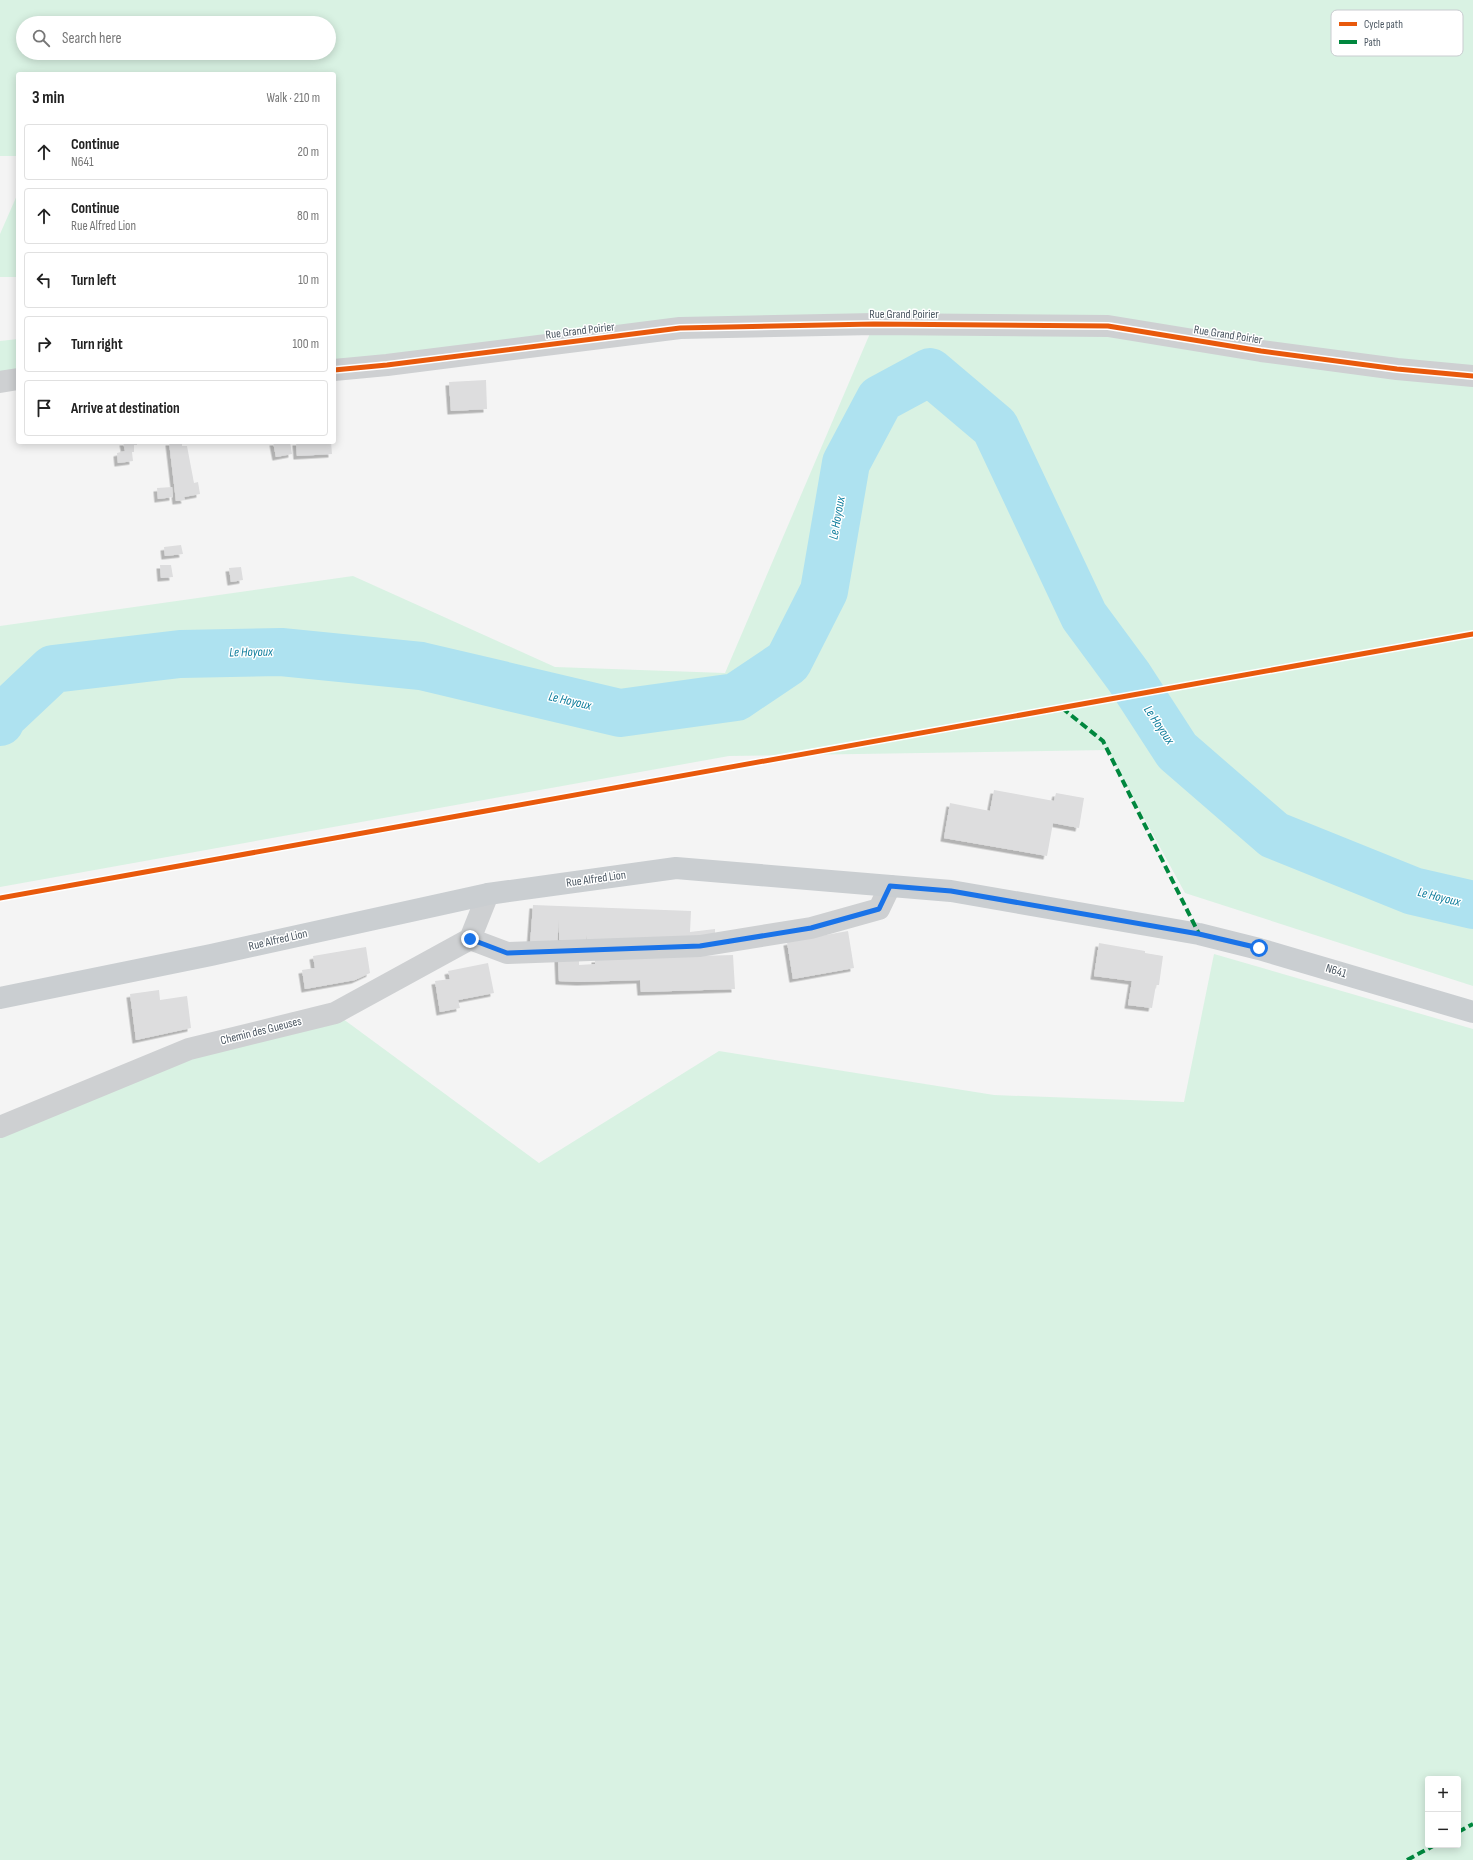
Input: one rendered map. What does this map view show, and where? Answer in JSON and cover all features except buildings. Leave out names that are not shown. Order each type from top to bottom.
[{"type":"main road","name":"Rue Alfred Lion","points":[[0,998],[211,955],[488,894],[676,868],[951,891],[1199,934]]},
{"type":"main road","name":"N641","points":[[1199,934],[1259,948],[1473,1012]]},
{"type":"street","name":"Rue Grand Poirier","points":[[336,370],[387,365],[680,328],[874,324],[1108,326],[1276,353],[1397,369],[1473,376]]},
{"type":"street","points":[[0,382],[16,379]]},
{"type":"street","points":[[488,894],[470,939],[507,953],[700,946],[811,928],[879,909],[890,886]]},
{"type":"street","name":"Chemin des Gueuses","points":[[0,1127],[189,1049],[335,1013],[470,939]]},
{"type":"green space","points":[[0,0],[1473,0],[1473,986],[1185,893],[1107,750],[729,756],[0,887],[0,626],[353,576],[555,667],[725,673],[874,324],[680,328],[336,370],[336,72],[16,72],[16,156],[0,156]]},
{"type":"green space","points":[[16,198],[16,277],[0,277],[0,234]]},
{"type":"green space","points":[[16,339],[16,379],[0,382],[0,341]]},
{"type":"green space","points":[[1214,954],[1473,1029],[1473,1860],[0,1860],[0,1127],[189,1049],[335,1013],[539,1163],[719,1051],[994,1095],[1184,1102]]},
{"type":"waterway","name":"Le Hoyoux","points":[[0,722],[2,717],[53,669],[180,654],[281,652],[421,666],[620,713],[736,697],[788,662],[824,591],[846,463],[880,399],[930,372],[995,427],[1084,616],[1129,677],[1177,751],[1274,835],[1413,891],[1473,905]]},
{"type":"marked path","points":[[1062,708],[1103,741],[1199,934]]},
{"type":"marked path","points":[[1461,1830],[1473,1824]]},
{"type":"marked path","points":[[1407,1860],[1429,1848]]},
{"type":"cycle path","points":[[336,370],[387,365],[680,328],[874,324],[1108,326],[1261,351],[1397,369],[1473,376]]},
{"type":"cycle path","points":[[0,898],[1473,634]]},
{"type":"route","points":[[470,939],[507,953],[700,946],[811,928],[879,909],[890,886],[951,891],[1199,934],[1259,948]]}]
